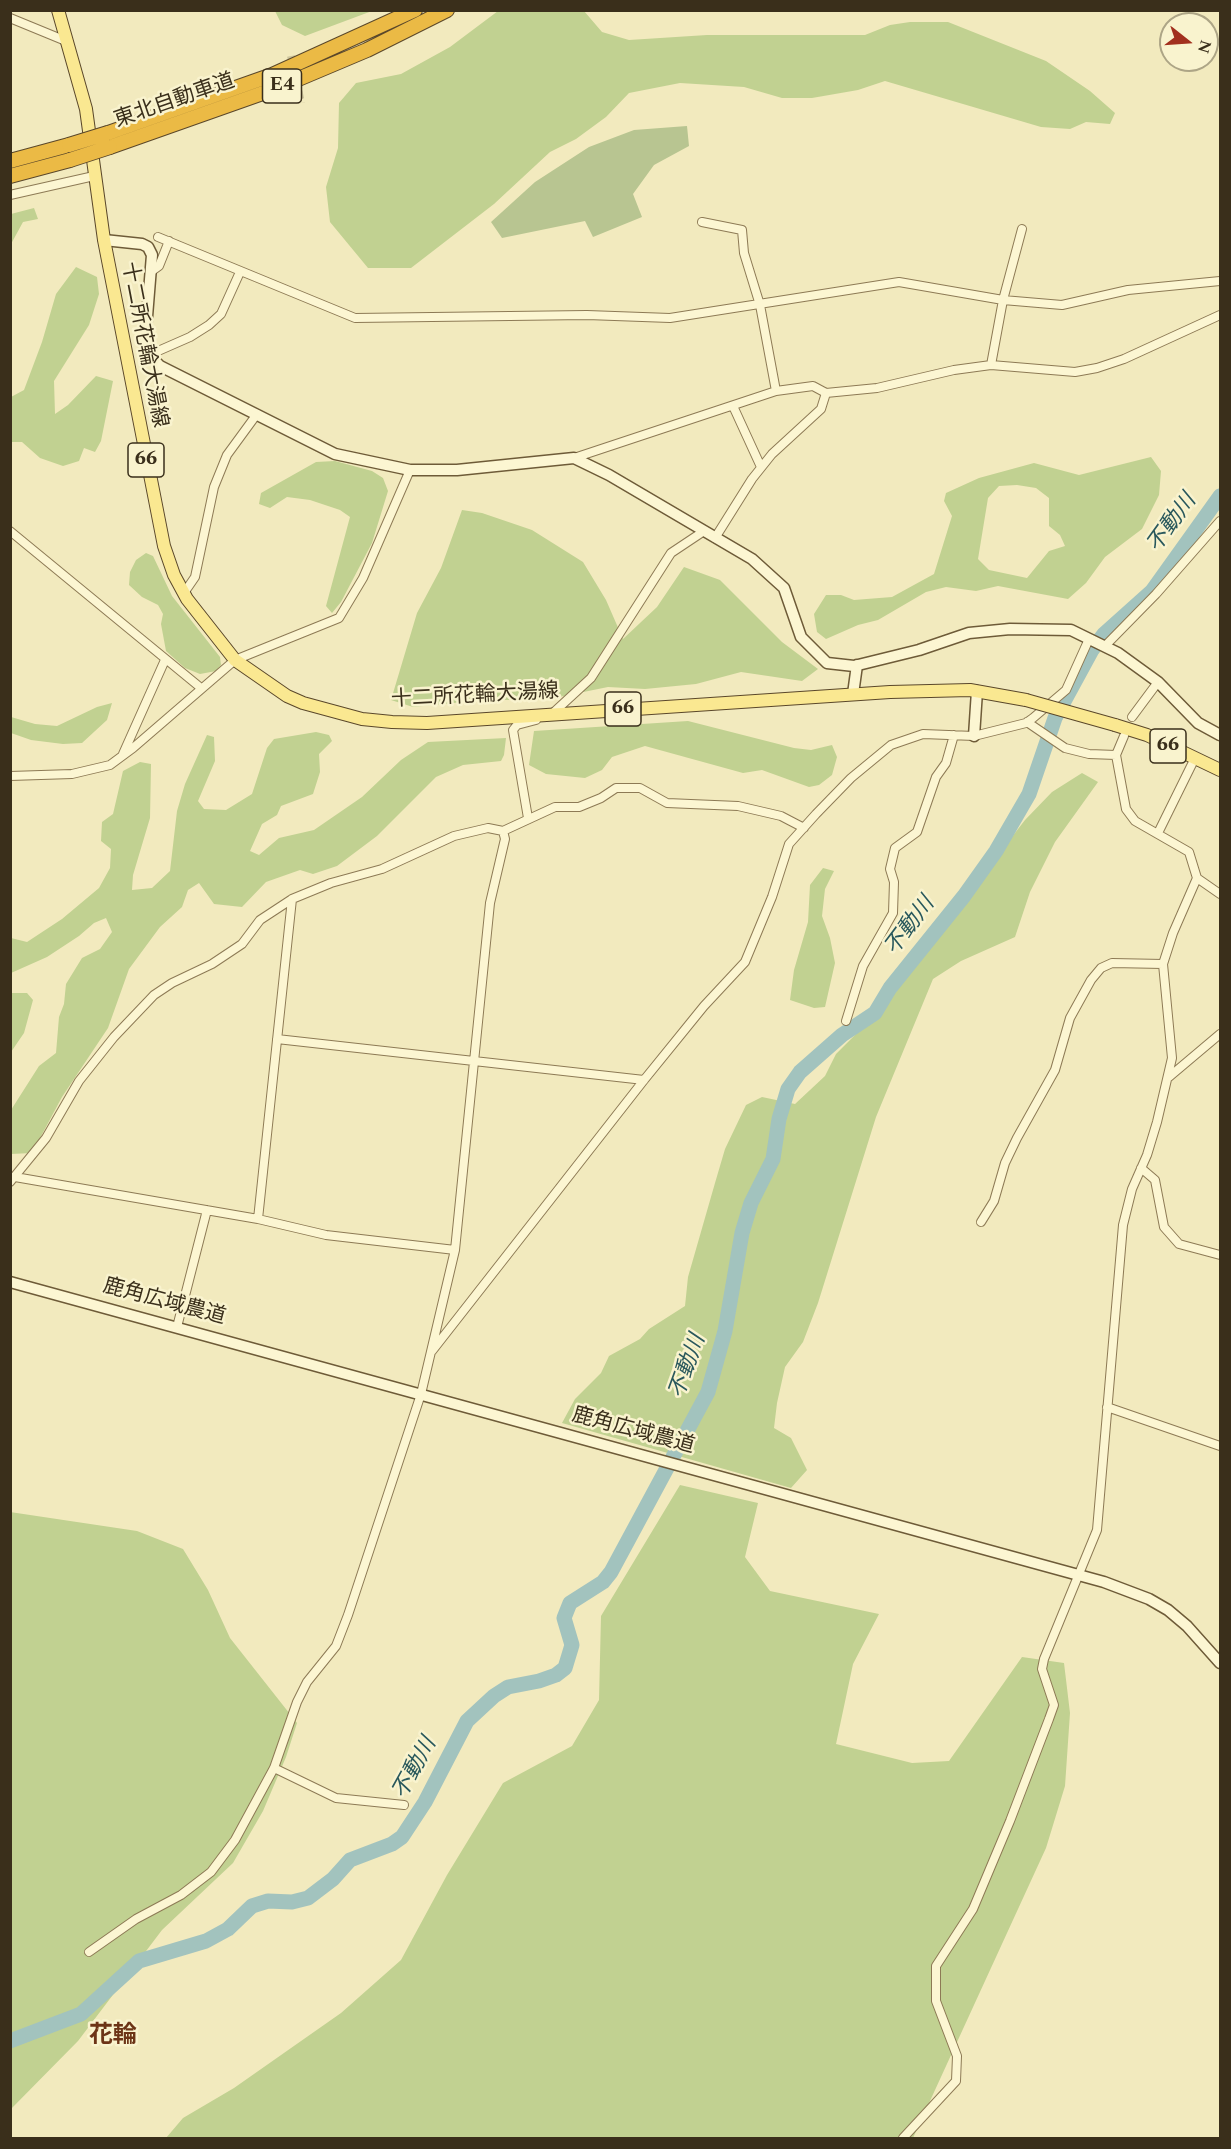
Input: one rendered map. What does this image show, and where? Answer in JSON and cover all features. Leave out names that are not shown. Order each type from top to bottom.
[{"type":"highway","name":"東北自動車道","points":[[10,161],[108,133],[272,75],[415,10]]},
{"type":"highway","name":"東北自動車道","points":[[10,176],[110,147],[277,88],[367,50],[447,10]]},
{"type":"main road","name":"十二所花輪大湯線","points":[[58,10],[86,109],[104,240],[156,514],[174,575],[235,660],[287,696],[312,706],[362,719],[427,723],[853,694],[977,691],[1026,700],[1147,735],[1221,770]]},
{"type":"street","points":[[10,18],[66,41]]},
{"type":"street","points":[[10,195],[94,176]]},
{"type":"street","points":[[702,222],[742,230],[744,253],[760,305],[776,392]]},
{"type":"street","points":[[991,365],[1003,300],[1022,229]]},
{"type":"street","points":[[158,237],[355,318],[587,315],[670,318],[899,282],[1003,300],[1062,305],[1128,290],[1221,282]]},
{"type":"street","points":[[104,240],[148,247],[152,255],[152,271],[145,340],[149,355],[173,374],[335,454],[410,470],[457,470],[574,458],[776,392],[813,386],[826,393],[877,388],[954,370],[991,365],[1075,372],[1097,368],[1124,359],[1221,315]]},
{"type":"street","points":[[152,271],[159,266],[169,241]]},
{"type":"street","points":[[149,355],[190,337],[209,325],[221,314],[240,272]]},
{"type":"street","points":[[715,538],[761,468],[821,409],[826,393]]},
{"type":"street","points":[[733,406],[761,468]]},
{"type":"street","points":[[184,592],[195,577],[213,487],[227,455],[257,414]]},
{"type":"street","points":[[574,458],[609,475],[752,559],[784,588],[801,637],[826,663],[838,666],[857,665],[969,633],[1010,628],[1071,630],[1097,642],[1158,682],[1198,723],[1221,735]]},
{"type":"street","points":[[10,776],[72,774],[110,765],[235,660],[339,618],[363,578],[410,470]]},
{"type":"street","points":[[429,1355],[644,1080],[704,1006],[745,962],[772,897],[789,844],[851,778],[891,745],[923,734],[974,736],[1027,722],[1066,690],[1097,642],[1156,594],[1221,521]]},
{"type":"street","points":[[10,531],[201,688]]},
{"type":"street","points":[[528,818],[513,730],[517,725],[550,714],[591,678],[671,553],[704,531]]},
{"type":"street","points":[[122,756],[165,660]]},
{"type":"street","points":[[853,694],[857,665]]},
{"type":"street","points":[[1132,717],[1158,682]]},
{"type":"street","points":[[974,736],[977,691]]},
{"type":"street","points":[[1027,722],[1054,742],[1075,752],[1116,755]]},
{"type":"street","points":[[846,1021],[863,966],[893,913],[894,882],[890,868],[895,848],[917,832],[936,777],[946,763],[954,735]]},
{"type":"street","points":[[1124,736],[1116,755],[1126,809],[1135,821],[1189,852],[1197,878],[1221,894]]},
{"type":"street","points":[[1158,834],[1195,758]]},
{"type":"street","points":[[455,1250],[326,1235],[258,1219],[13,1179],[46,1138],[79,1081],[114,1037],[154,995],[172,983],[212,964],[242,944],[260,920],[292,899],[330,883],[382,869],[454,836],[488,828],[503,831],[555,807],[579,807],[601,798],[616,788],[640,788],[667,803],[738,806],[782,816],[804,828]]},
{"type":"street","points":[[89,1952],[136,1918],[181,1895],[211,1872],[235,1840],[274,1768],[297,1702],[307,1682],[336,1646],[421,1394],[455,1250],[490,903],[505,838],[503,831]]},
{"type":"street","points":[[903,2139],[956,2080],[957,2056],[936,2001],[936,1966],[973,1909],[1049,1719],[1054,1705],[1042,1669],[1077,1575],[1097,1530],[1123,1225],[1131,1189],[1148,1155],[1172,1058],[1163,964],[1173,933],[1197,878]]},
{"type":"street","points":[[258,1219],[292,899]]},
{"type":"street","points":[[981,1222],[994,1201],[1017,1138],[1055,1070],[1070,1018],[1091,980],[1101,968],[1112,963],[1163,964]]},
{"type":"street","points":[[1169,1077],[1221,1034]]},
{"type":"street","points":[[277,1039],[473,1059],[644,1080]]},
{"type":"street","points":[[1141,1168],[1155,1180],[1164,1227],[1179,1244],[1221,1255]]},
{"type":"street","points":[[177,1327],[207,1210]]},
{"type":"street","name":"鹿角広域農道","points":[[10,1282],[1104,1581],[1149,1599],[1168,1611],[1187,1626],[1221,1663]]},
{"type":"street","points":[[1107,1407],[1221,1446]]},
{"type":"street","points":[[274,1768],[336,1798],[404,1805]]},
{"type":"green space","points":[[275,11],[372,11],[305,36],[282,25]]},
{"type":"green space","points":[[498,11],[584,11],[602,32],[629,40],[707,35],[865,35],[890,25],[910,22],[948,22],[1046,61],[1090,91],[1115,113],[1110,124],[1086,122],[1070,129],[1041,127],[885,81],[858,90],[812,98],[782,98],[744,87],[680,83],[629,93],[606,117],[576,139],[550,152],[494,204],[411,268],[368,268],[330,222],[326,187],[338,148],[339,103],[356,83],[401,74],[450,47]]},
{"type":"green space","points":[[687,126],[689,146],[654,165],[633,194],[642,217],[593,237],[585,221],[502,238],[491,222],[535,182],[589,147],[634,130]]},
{"type":"green space","points":[[34,208],[38,219],[23,222],[11,244],[11,214]]},
{"type":"green space","points":[[76,267],[97,277],[99,294],[89,325],[54,381],[55,414],[68,405],[96,376],[113,381],[101,441],[95,452],[84,448],[79,461],[63,466],[40,458],[22,442],[11,442],[11,397],[24,390],[42,342],[56,294]]},
{"type":"green space","points":[[1151,457],[1161,471],[1159,495],[1142,529],[1105,557],[1086,583],[1068,599],[998,586],[976,591],[946,587],[926,592],[878,620],[858,625],[826,639],[817,632],[814,614],[826,595],[841,595],[854,600],[892,597],[934,574],[952,516],[944,501],[946,493],[979,478],[1034,463],[1079,475]],"holes":[[[1017,485],[1036,488],[1049,498],[1049,526],[1060,535],[1065,546],[1049,551],[1027,578],[989,570],[978,559],[988,498],[999,486]]]},
{"type":"green space","points":[[335,461],[372,471],[383,478],[388,491],[372,543],[341,602],[332,613],[326,606],[350,517],[340,510],[310,500],[287,497],[270,508],[259,504],[261,493],[316,462]]},
{"type":"green space","points":[[462,510],[482,513],[532,530],[583,562],[606,600],[623,639],[657,607],[684,567],[720,580],[782,642],[818,669],[802,681],[741,672],[696,684],[645,689],[608,687],[544,700],[483,700],[413,707],[391,700],[417,613],[441,568]]},
{"type":"green space","points":[[146,553],[153,556],[172,596],[220,657],[221,665],[216,671],[200,674],[185,668],[166,651],[161,624],[163,614],[158,605],[142,597],[129,585],[130,572],[136,560]]},
{"type":"green space","points":[[112,703],[107,720],[82,743],[63,744],[31,740],[11,733],[11,717],[35,724],[57,726],[97,707]]},
{"type":"green space","points":[[688,721],[794,748],[811,750],[832,745],[837,757],[832,775],[819,785],[809,787],[762,770],[743,773],[645,746],[612,757],[602,770],[585,778],[546,774],[529,765],[534,731]]},
{"type":"green space","points":[[316,732],[329,735],[332,741],[319,754],[320,772],[313,794],[281,806],[277,815],[262,824],[250,851],[259,855],[279,838],[314,830],[362,797],[401,760],[428,742],[506,738],[501,761],[463,765],[436,777],[377,836],[337,866],[313,874],[300,870],[266,882],[242,907],[214,904],[199,883],[188,890],[182,907],[160,927],[129,969],[108,1028],[62,1097],[32,1153],[11,1154],[11,1110],[39,1066],[56,1053],[59,1017],[64,1004],[66,984],[82,958],[100,949],[112,932],[106,918],[94,923],[47,957],[11,973],[11,938],[27,942],[62,919],[99,888],[110,868],[111,849],[101,841],[102,822],[113,814],[123,771],[140,762],[151,764],[150,818],[133,875],[132,890],[152,888],[170,871],[177,811],[185,784],[207,735],[214,737],[215,761],[198,801],[204,809],[226,810],[252,794],[267,748],[274,739]]},
{"type":"green space","points":[[1082,773],[1098,782],[1055,842],[1030,892],[1015,937],[961,961],[933,979],[876,1117],[818,1303],[803,1342],[785,1367],[777,1403],[774,1428],[791,1438],[807,1470],[791,1488],[562,1423],[575,1399],[601,1373],[609,1356],[640,1339],[649,1329],[685,1306],[688,1277],[725,1149],[746,1105],[762,1097],[795,1104],[825,1076],[836,1054],[872,1018],[1025,820],[1052,792]]},
{"type":"green space","points":[[823,868],[834,871],[825,889],[822,916],[830,938],[835,963],[825,1007],[814,1008],[790,1000],[794,970],[808,922],[810,885]]},
{"type":"green space","points":[[11,993],[27,993],[33,1000],[24,1033],[11,1052]]},
{"type":"green space","points":[[680,1485],[758,1503],[745,1557],[770,1591],[879,1614],[853,1664],[836,1744],[912,1763],[949,1761],[1022,1657],[1064,1663],[1070,1713],[1065,1786],[1046,1848],[913,2138],[166,2138],[183,2118],[234,2088],[341,2013],[401,1960],[447,1875],[503,1783],[572,1746],[599,1700],[601,1616]]},
{"type":"green space","points":[[10,1512],[137,1531],[183,1549],[208,1590],[230,1638],[297,1723],[286,1757],[263,1811],[233,1863],[162,1930],[78,2041],[11,2109]]},
{"type":"waterway","name":"不動川","points":[[10,2041],[81,2014],[139,1961],[206,1941],[228,1929],[252,1906],[268,1901],[292,1902],[308,1898],[333,1879],[350,1860],[392,1844],[402,1837],[425,1802],[467,1721],[494,1696],[508,1687],[539,1681],[556,1675],[565,1668],[572,1645],[564,1618],[570,1603],[603,1582],[611,1572],[708,1392],[725,1331],[742,1233],[751,1203],[773,1159],[779,1119],[788,1089],[800,1072],[842,1035],[875,1013],[890,988],[964,896],[996,851],[1029,794],[1055,718],[1092,650],[1104,634],[1152,591],[1220,496]]},
{"type":"tunnel","points":[[291,56],[301,103]]},
{"type":"district","name":"花輪","points":[[113,2037]]}]
